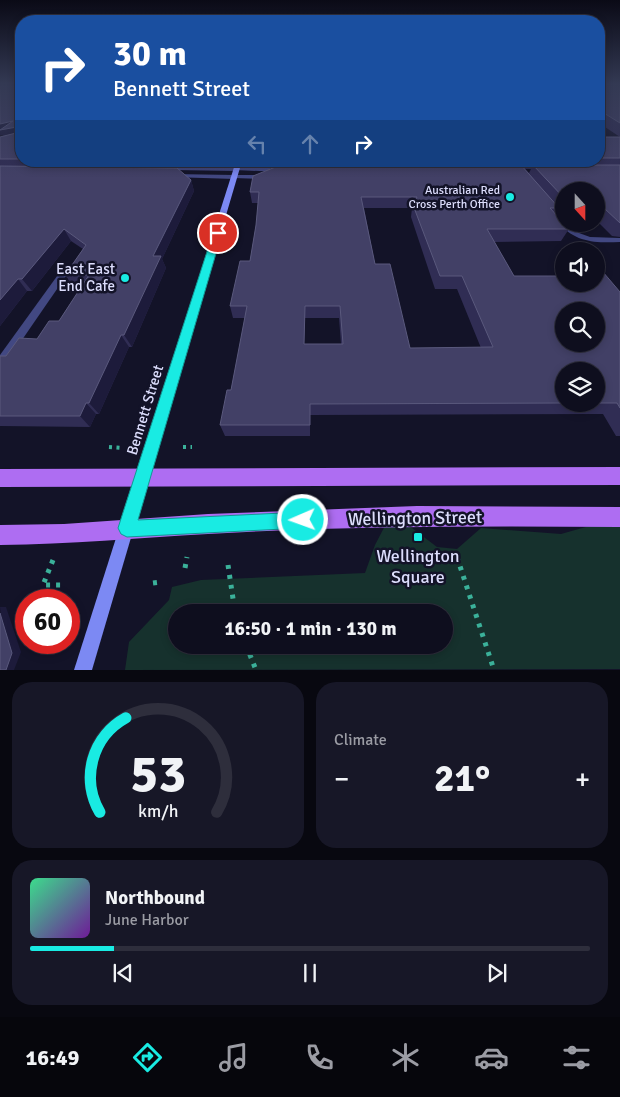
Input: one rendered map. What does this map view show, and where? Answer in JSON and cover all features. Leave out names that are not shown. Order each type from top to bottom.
[{"type":"main road","name":"Bennett Street","points":[[83,670],[238,167]]},
{"type":"main road","points":[[0,478],[143,476],[620,476]]},
{"type":"main road","name":"Wellington Street","points":[[0,535],[64,534],[127,528],[417,516],[620,517]]},
{"type":"street","points":[[348,167],[349,173]]},
{"type":"street","points":[[164,172],[290,173]]},
{"type":"street","points":[[341,173],[358,173]]},
{"type":"street","points":[[571,232],[581,238],[592,240],[620,240]]},
{"type":"street","points":[[0,363],[63,274]]},
{"type":"path","points":[[183,446],[192,447]]},
{"type":"path","points":[[110,448],[122,448]]},
{"type":"path","points":[[185,568],[187,557]]},
{"type":"path","points":[[457,557],[494,670]]},
{"type":"path","points":[[53,560],[43,585],[66,584]]},
{"type":"path","points":[[228,565],[235,604]]},
{"type":"path","points":[[153,582],[161,582]]},
{"type":"path","points":[[250,654],[256,670]]},
{"type":"green space","points":[[388,520],[412,528],[437,547],[457,549],[481,528],[561,534],[607,521],[620,527],[620,669],[125,670],[129,642],[169,600],[172,587],[201,580],[365,573],[375,545]]},
{"type":"building","points":[[0,115],[15,115],[15,127],[0,130],[13,121],[0,124]]},
{"type":"building","points":[[608,115],[620,115],[620,123]]},
{"type":"building","points":[[15,133],[15,159],[0,159],[0,137]]},
{"type":"building","points":[[605,137],[620,137],[620,158],[605,158]]},
{"type":"building","points":[[605,165],[620,165],[620,223],[605,209],[605,182],[555,182],[555,188],[535,167],[605,167]]},
{"type":"building","points":[[0,166],[177,168],[191,180],[153,256],[161,256],[124,335],[121,335],[89,403],[86,403],[80,416],[0,416],[0,356],[6,356],[19,338],[37,339],[49,321],[59,321],[89,275],[65,275],[86,245],[64,229],[22,279],[18,279],[0,300]]},
{"type":"building","points":[[276,167],[523,167],[555,203],[555,208],[550,208],[555,214],[555,229],[487,229],[514,276],[555,276],[555,292],[605,292],[605,274],[620,292],[620,408],[617,403],[605,403],[605,362],[555,362],[555,403],[310,404],[310,425],[220,425],[227,390],[231,390],[247,306],[230,306],[240,261],[250,261],[259,192],[250,192],[253,176]],"holes":[[[361,197],[417,197],[413,205],[440,276],[462,276],[493,347],[410,348],[390,264],[375,264]],[[305,306],[340,306],[343,344],[304,344]]]},
{"type":"building","points":[[0,613],[12,653],[6,670],[0,670]]},
{"type":"place","name":"Australian Red Cross Perth Office","points":[[510,197]]},
{"type":"place","name":"East East End Cafe","points":[[125,278]]},
{"type":"place","name":"Wellington Square","points":[[418,537]]},
{"type":"route","points":[[218,233],[127,528],[303,520]]}]
